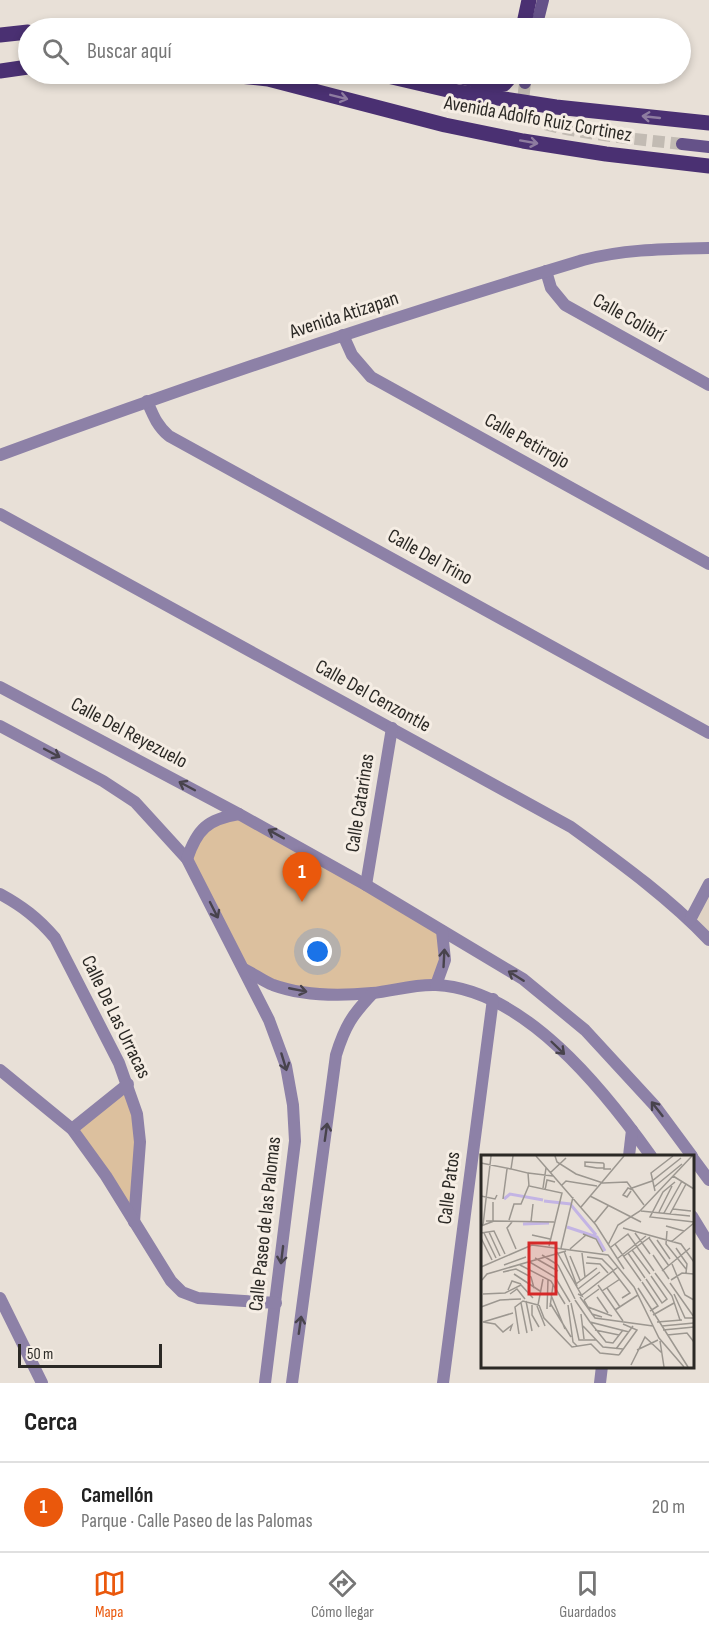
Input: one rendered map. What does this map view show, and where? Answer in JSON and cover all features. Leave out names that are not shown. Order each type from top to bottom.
[{"type":"main road","points":[[525,18],[529,0]]},
{"type":"main road","points":[[538,18],[543,0]]},
{"type":"main road","points":[[0,35],[18,33]]},
{"type":"main road","points":[[0,71],[18,68]]},
{"type":"main road","name":"Avenida Adolfo Ruiz Cortinez","points":[[284,84],[445,125],[523,141],[606,154],[709,166]]},
{"type":"main road","name":"Avenida Adolfo Ruiz Cortinez","points":[[422,84],[452,91],[556,107],[709,123]]},
{"type":"main road","points":[[682,144],[709,147]]},
{"type":"street","name":"Avenida Atizapan","points":[[0,455],[147,401],[343,335],[546,271],[607,254],[636,250],[709,248]]},
{"type":"street","name":"Calle Colibrí","points":[[546,271],[551,288],[565,305],[709,385]]},
{"type":"street","name":"Calle Petirrojo","points":[[343,335],[352,355],[371,377],[709,564]]},
{"type":"street","name":"Calle Del Trino","points":[[147,401],[160,428],[169,436],[709,733]]},
{"type":"street","name":"Calle Del Cenzontle","points":[[0,514],[571,827],[606,852],[690,920],[709,940]]},
{"type":"street","name":"Calle Del Reyezuelo","points":[[0,687],[239,814]]},
{"type":"street","points":[[0,726],[103,781],[135,802],[187,858],[193,841],[205,826],[221,817],[239,814],[366,885],[523,979],[585,1030],[655,1106],[691,1155]]},
{"type":"street","name":"Calle Catarinas","points":[[366,885],[392,728]]},
{"type":"street","name":"Calle Paseo de las Palomas","points":[[187,858],[269,1020],[282,1057],[293,1105],[296,1141],[265,1383]]},
{"type":"street","points":[[690,920],[709,884]]},
{"type":"street","name":"Calle De Las Urracas","points":[[0,894],[24,907],[41,921],[55,938],[128,1084],[137,1114],[140,1142],[134,1222]]},
{"type":"street","points":[[436,985],[445,960],[442,931]]},
{"type":"street","points":[[244,969],[273,985],[304,992],[373,993],[405,987],[436,985],[464,990],[493,999],[549,1039],[589,1077],[650,1155]]},
{"type":"street","points":[[292,1383],[336,1055],[343,1032],[354,1013],[373,993]]},
{"type":"street","name":"Calle Patos","points":[[443,1383],[493,999]]},
{"type":"street","points":[[0,1070],[72,1129],[106,1176],[171,1281],[182,1292],[198,1298],[276,1303]]},
{"type":"street","points":[[72,1129],[128,1084]]},
{"type":"street","points":[[628,1155],[632,1130]]},
{"type":"street","points":[[694,1160],[709,1180]]},
{"type":"street","points":[[694,1218],[709,1244]]},
{"type":"street","points":[[0,1298],[42,1383]]},
{"type":"street","points":[[600,1383],[602,1368]]},
{"type":"shaded area","points":[[239,814],[442,931],[444,950],[436,985],[304,992],[244,969],[187,859],[205,826]]},
{"type":"shaded area","points":[[709,884],[709,940],[690,920]]},
{"type":"shaded area","points":[[128,1084],[137,1114],[134,1222],[72,1129]]},
{"type":"tunnel","points":[[525,84],[524,108],[527,115],[536,121],[574,130],[682,144]]},
{"type":"place","name":"Camellón","points":[[302,902]]}]
